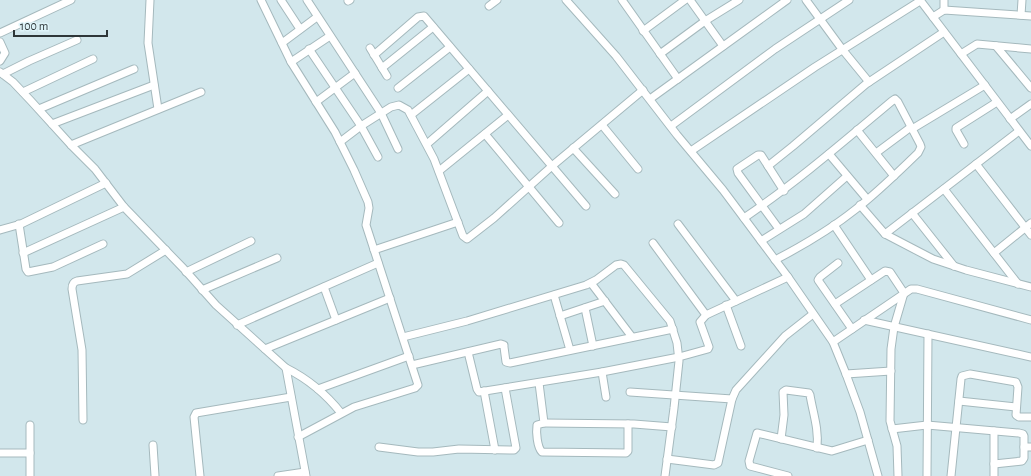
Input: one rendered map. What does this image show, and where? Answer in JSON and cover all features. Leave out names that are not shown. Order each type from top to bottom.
[{"type":"street","points":[[0,33],[71,0]]},
{"type":"street","points":[[150,0],[148,43],[158,109]]},
{"type":"street","points":[[261,0],[291,62],[340,142],[368,202],[369,208],[366,225],[418,383],[417,388],[354,407],[298,437]]},
{"type":"street","points":[[281,0],[300,29]]},
{"type":"street","points":[[306,0],[381,113],[398,149]]},
{"type":"street","points":[[489,6],[497,0]]},
{"type":"street","points":[[566,0],[616,56],[723,190],[788,277],[833,342],[846,374],[868,440],[878,476]]},
{"type":"street","points":[[622,0],[678,79]]},
{"type":"street","points":[[644,31],[685,0]]},
{"type":"street","points":[[690,0],[723,46]]},
{"type":"street","points":[[660,54],[705,21],[739,0]]},
{"type":"street","points":[[650,99],[787,0]]},
{"type":"street","points":[[806,0],[842,49],[869,82]]},
{"type":"street","points":[[671,126],[736,77],[820,18],[849,0]]},
{"type":"street","points":[[691,150],[842,49],[920,0],[1019,131],[1028,136],[1031,146]]},
{"type":"street","points":[[944,0],[944,10]]},
{"type":"street","points":[[1021,15],[1022,0]]},
{"type":"street","points":[[933,17],[944,10],[1031,16]]},
{"type":"street","points":[[387,76],[372,52],[418,17],[424,16],[586,206]]},
{"type":"street","points":[[282,43],[318,17]]},
{"type":"street","points":[[382,68],[433,27]]},
{"type":"street","points":[[768,166],[869,82],[944,32]]},
{"type":"street","points":[[291,62],[330,36]]},
{"type":"street","points":[[77,40],[1,73],[23,92],[95,170],[124,207],[216,305],[286,368],[300,375],[318,389],[341,413]]},
{"type":"street","points":[[0,42],[5,53],[0,60]]},
{"type":"street","points":[[961,54],[976,44],[1031,49]]},
{"type":"street","points":[[996,46],[1031,88]]},
{"type":"street","points":[[398,88],[450,47]]},
{"type":"street","points":[[309,49],[361,126],[378,157]]},
{"type":"street","points":[[23,92],[93,60]]},
{"type":"street","points":[[39,110],[134,69]]},
{"type":"street","points":[[411,115],[469,69]]},
{"type":"street","points":[[316,102],[355,74]]},
{"type":"street","points":[[52,124],[154,85]]},
{"type":"street","points":[[876,153],[912,128],[985,85]]},
{"type":"street","points":[[340,142],[391,106],[399,105],[408,110],[427,144],[464,239],[469,239],[552,166],[643,90]]},
{"type":"street","points":[[427,144],[488,91]]},
{"type":"street","points":[[71,145],[201,92]]},
{"type":"street","points":[[744,218],[784,191],[895,99],[898,102],[920,144],[920,150],[867,200],[806,244],[775,260]]},
{"type":"street","points":[[964,144],[956,128],[997,102]]},
{"type":"street","points":[[1010,119],[1031,104]]},
{"type":"street","points":[[439,172],[508,115]]},
{"type":"street","points":[[602,124],[638,169]]},
{"type":"street","points":[[857,130],[894,176]]},
{"type":"street","points":[[885,234],[1019,131]]},
{"type":"street","points":[[485,134],[559,223]]},
{"type":"street","points":[[574,148],[615,194]]},
{"type":"street","points":[[779,229],[737,171],[738,168],[760,154],[784,191]]},
{"type":"street","points":[[829,154],[867,200]]},
{"type":"street","points":[[976,164],[1028,225],[1031,235]]},
{"type":"street","points":[[761,241],[804,214],[848,176]]},
{"type":"street","points":[[0,230],[19,224],[106,183]]},
{"type":"street","points":[[944,189],[1018,284]]},
{"type":"street","points":[[860,205],[885,234],[933,259],[1031,287]]},
{"type":"street","points":[[23,254],[124,207]]},
{"type":"street","points":[[912,213],[955,266]]},
{"type":"street","points":[[374,250],[458,222]]},
{"type":"street","points":[[19,224],[23,254],[28,272],[53,267],[103,244]]},
{"type":"street","points":[[678,224],[736,301]]},
{"type":"street","points":[[834,225],[871,280]]},
{"type":"street","points":[[994,253],[1028,225]]},
{"type":"street","points":[[186,272],[251,241]]},
{"type":"street","points":[[652,243],[706,314]]},
{"type":"street","points":[[83,420],[82,350],[72,285],[77,281],[127,274],[166,250]]},
{"type":"street","points":[[202,290],[277,258]]},
{"type":"street","points":[[237,324],[378,263]]},
{"type":"street","points":[[838,263],[820,276],[818,280],[852,329]]},
{"type":"street","points":[[403,337],[467,321],[591,283],[616,265],[624,265],[670,322],[677,343],[679,357],[672,427],[665,476]]},
{"type":"street","points":[[835,304],[883,272],[888,271],[904,293]]},
{"type":"street","points":[[468,352],[478,391],[539,383],[679,357],[706,350],[708,348],[700,322],[706,314],[788,277]]},
{"type":"street","points":[[591,283],[632,337]]},
{"type":"street","points":[[324,287],[336,320]]},
{"type":"street","points":[[833,342],[911,289],[1031,320]]},
{"type":"street","points":[[898,476],[897,446],[890,421],[891,349],[894,327],[904,293]]},
{"type":"street","points":[[554,295],[570,350]]},
{"type":"street","points":[[266,349],[390,298]]},
{"type":"street","points":[[560,316],[605,301]]},
{"type":"street","points":[[726,305],[741,346]]},
{"type":"street","points":[[585,308],[593,346]]},
{"type":"street","points":[[667,458],[716,464],[732,400],[736,390],[776,345],[794,328],[813,314]]},
{"type":"street","points":[[864,320],[1031,357]]},
{"type":"street","points":[[412,365],[502,344],[504,348],[505,360],[510,363],[673,329]]},
{"type":"street","points":[[927,476],[928,334]]},
{"type":"street","points":[[318,389],[409,356]]},
{"type":"street","points":[[278,476],[305,474],[286,368]]},
{"type":"street","points":[[846,374],[891,371]]},
{"type":"street","points":[[602,372],[606,397]]},
{"type":"street","points":[[952,476],[958,401],[962,376],[970,374],[1016,382],[1018,387],[1016,415],[1017,417],[1031,417]]},
{"type":"street","points":[[539,383],[544,423]]},
{"type":"street","points":[[379,447],[418,452],[459,449],[512,450],[516,448],[505,388]]},
{"type":"street","points":[[781,439],[784,415],[783,392],[786,390],[809,394],[817,424],[818,437],[816,448]]},
{"type":"street","points":[[484,391],[495,450]]},
{"type":"street","points":[[630,392],[732,400]]},
{"type":"street","points":[[200,476],[194,417],[196,413],[291,397]]},
{"type":"street","points":[[958,401],[1016,407]]},
{"type":"street","points":[[628,424],[627,452],[624,453],[542,452],[540,450],[536,426],[539,423],[544,423],[628,424],[672,427]]},
{"type":"street","points":[[30,425],[30,476]]},
{"type":"street","points":[[892,429],[927,425],[1023,434],[1028,447],[1022,461],[994,464]]},
{"type":"street","points":[[994,431],[994,476]]},
{"type":"street","points":[[788,476],[753,467],[749,464],[757,433],[832,451],[868,440]]},
{"type":"street","points":[[153,446],[155,476]]},
{"type":"street","points":[[0,453],[30,453]]}]
